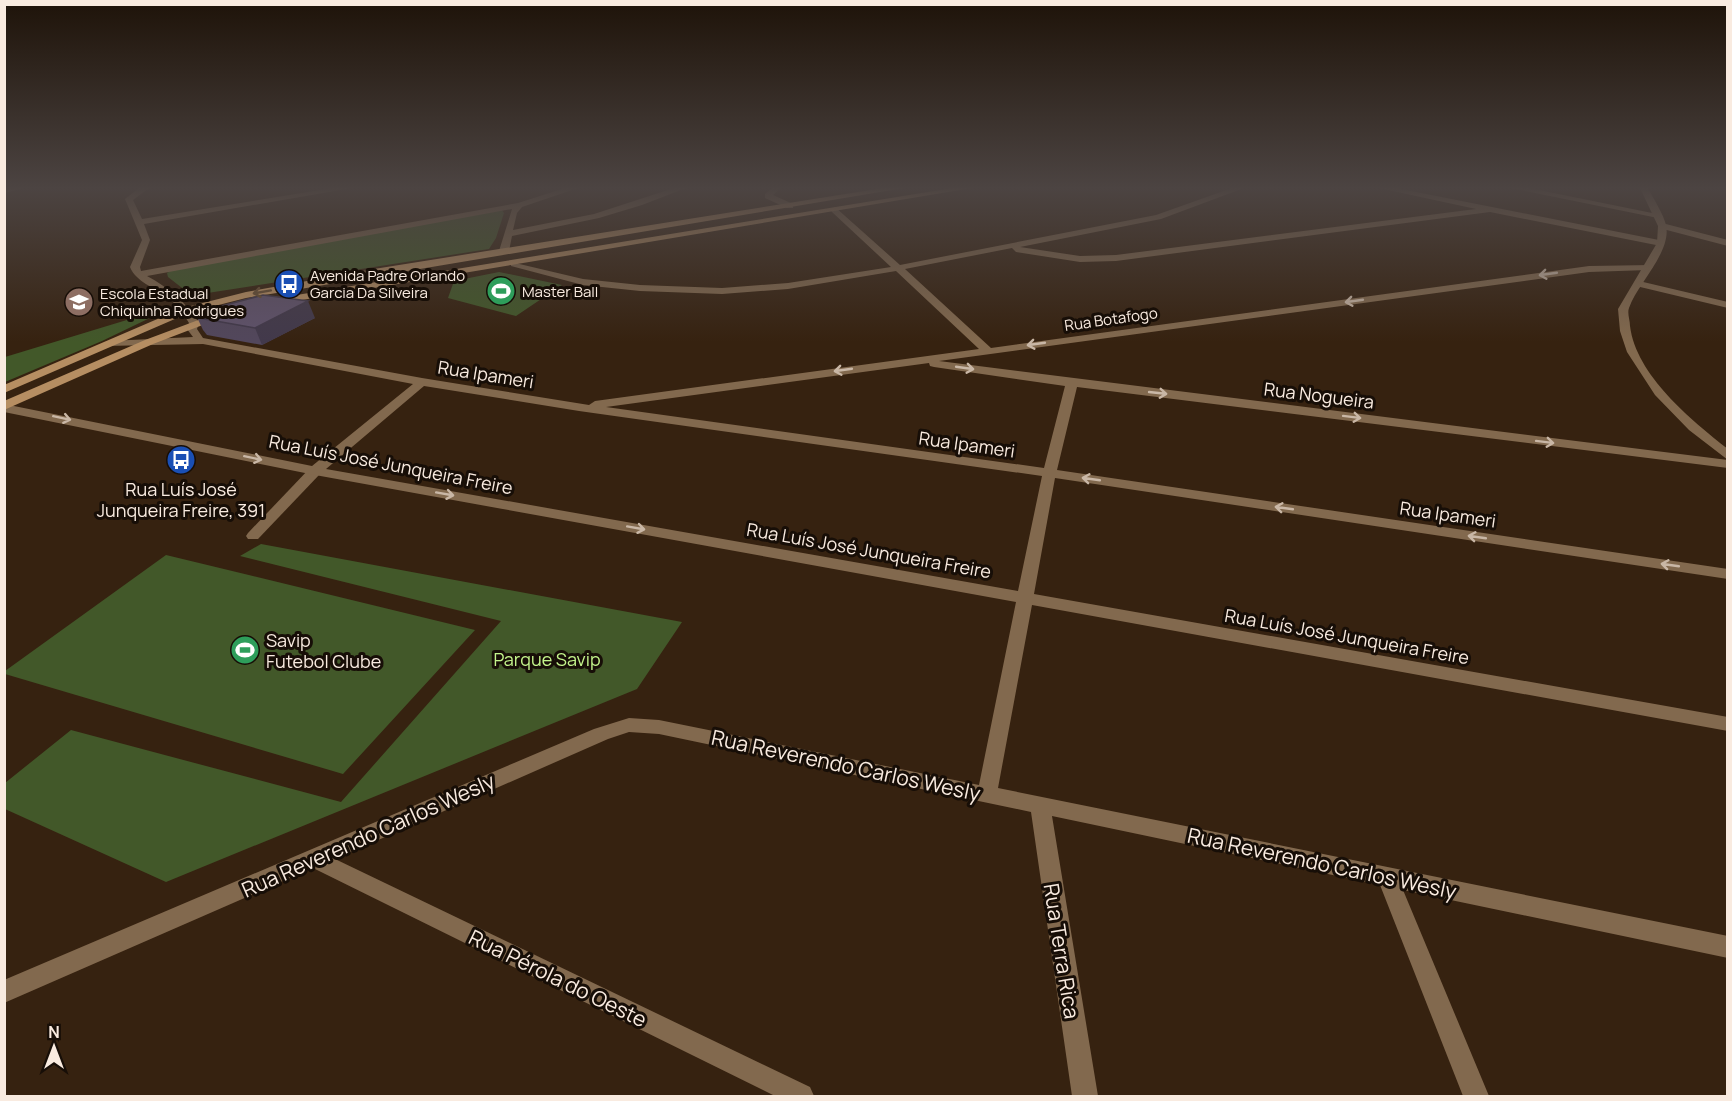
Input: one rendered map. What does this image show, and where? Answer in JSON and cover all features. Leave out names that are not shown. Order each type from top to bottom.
[{"type":"main road","points":[[4,390],[187,310],[246,295],[578,239]]},
{"type":"main road","points":[[262,303],[660,239]]},
{"type":"main road","points":[[4,407],[149,342],[194,323],[231,311]]},
{"type":"street","points":[[146,239],[135,267],[138,275],[159,286],[187,310],[194,323],[193,332],[203,341]]},
{"type":"street","points":[[138,275],[335,239]]},
{"type":"street","points":[[504,251],[506,239]]},
{"type":"street","points":[[866,239],[988,351]]},
{"type":"street","points":[[514,264],[583,282],[673,291],[722,291],[788,286],[1049,239]]},
{"type":"street","points":[[1007,248],[1080,259],[1116,258],[1260,239]]},
{"type":"street","points":[[1642,239],[1661,243]]},
{"type":"street","points":[[1661,239],[1639,284],[1623,309],[1623,321],[1642,368],[1656,389],[1676,412],[1728,456]]},
{"type":"street","name":"Rua Botafogo","points":[[579,407],[1589,268],[1648,267]]},
{"type":"street","points":[[1639,284],[1728,305]]},
{"type":"street","name":"Rua Ipameri","points":[[109,344],[203,341],[422,382],[579,407],[1050,473],[1728,574]]},
{"type":"street","name":"Rua Nogueira","points":[[907,361],[1728,464]]},
{"type":"street","points":[[253,536],[315,471],[422,382]]},
{"type":"street","points":[[987,794],[1050,473],[1072,383]]},
{"type":"street","name":"Rua Luís José Junqueira Freire","points":[[4,407],[315,471],[1728,724]]},
{"type":"street","name":"Rua Reverendo Carlos Wesly","points":[[4,992],[601,734],[629,725],[658,727],[1387,876],[1724,951]]},
{"type":"street","name":"Rua Terra Rica","points":[[1040,805],[1085,1096]]},
{"type":"street","name":"Rua Pérola do Oeste","points":[[315,859],[801,1096]]},
{"type":"street","points":[[1387,876],[1476,1096]]},
{"type":"green space","points":[[339,239],[495,239],[489,249],[201,294],[186,291],[168,277],[167,273],[174,269]]},
{"type":"green space","name":"Master Ball","points":[[499,272],[562,285],[516,316],[448,298],[454,281]]},
{"type":"green space","points":[[163,309],[154,316],[102,341],[5,382],[5,357]]},
{"type":"green space","name":"Parque Savip","points":[[261,544],[682,622],[637,689],[166,882],[5,809],[5,783],[71,730],[341,802],[501,621],[240,556]]},
{"type":"green space","name":"Savip Futebol Clube","points":[[166,555],[475,630],[343,774],[5,674],[5,671]]},
{"type":"building","points":[[263,295],[308,301],[255,328],[199,318],[195,313]]},
{"type":"place","name":"Avenida Padre Orlando Garcia Da Silveira","points":[[289,284]]},
{"type":"place","name":"Master Ball","points":[[501,291]]},
{"type":"place","name":"Escola Estadual Chiquinha Rodrigues","points":[[79,302]]},
{"type":"place","name":"Rua Luís José Junqueira Freire, 391","points":[[181,460]]},
{"type":"place","name":"Savip Futebol Clube","points":[[245,650]]}]
